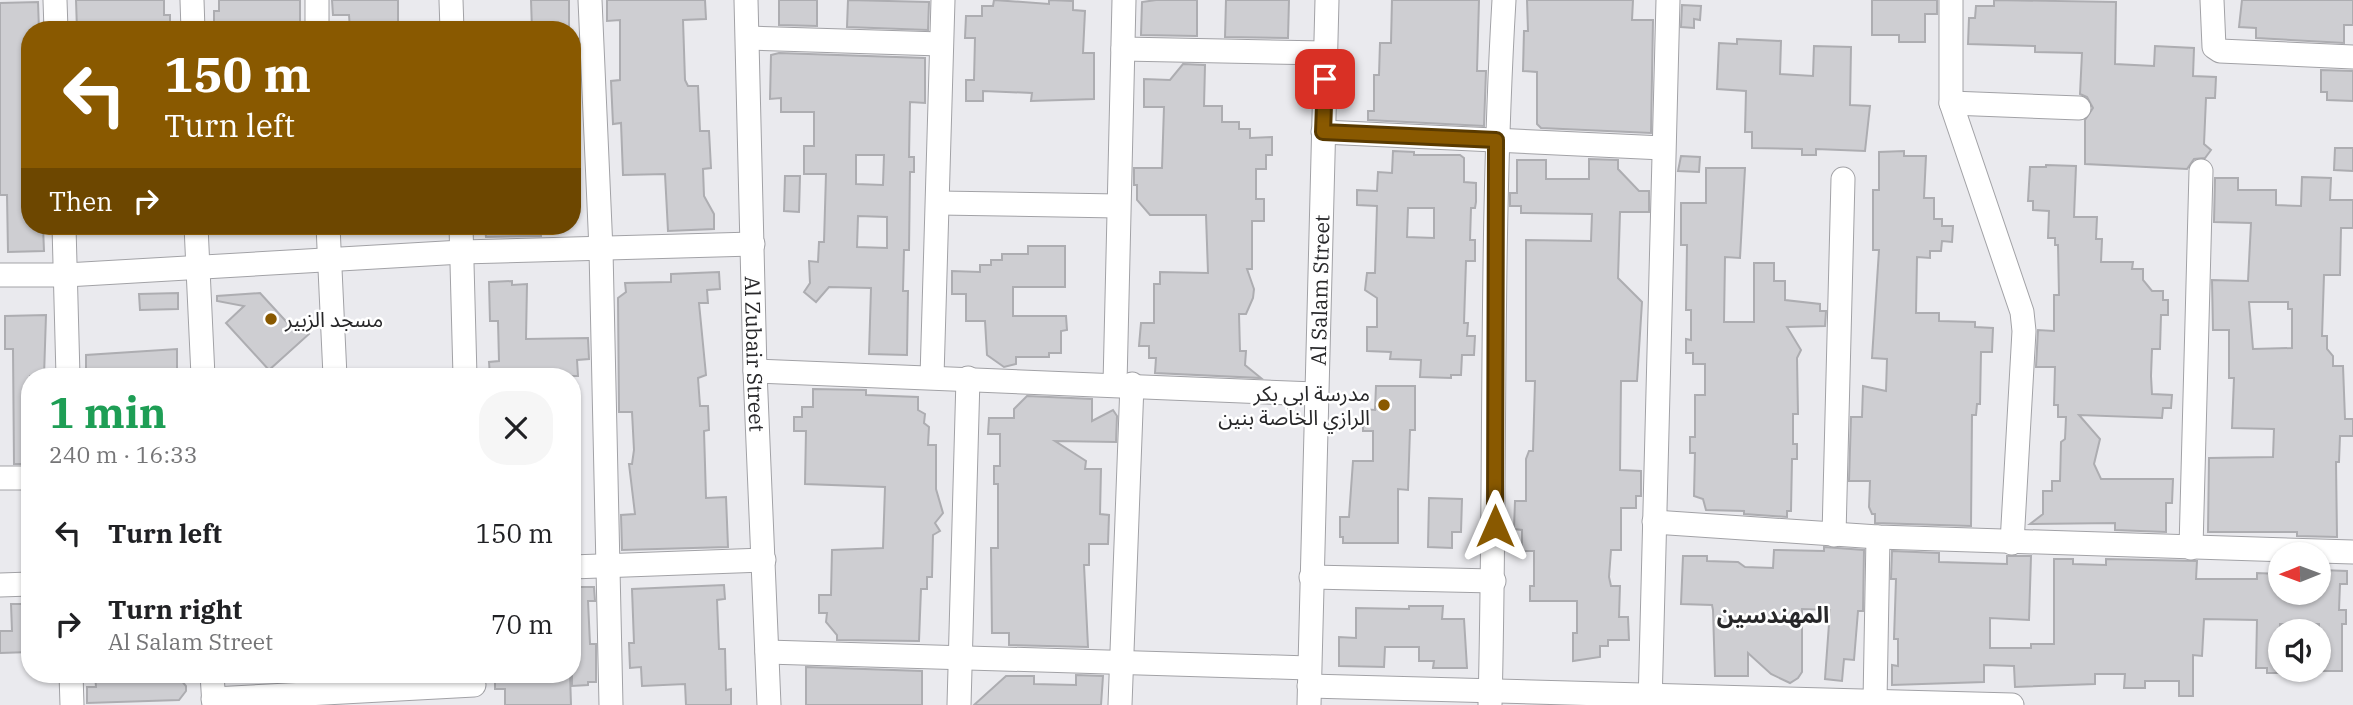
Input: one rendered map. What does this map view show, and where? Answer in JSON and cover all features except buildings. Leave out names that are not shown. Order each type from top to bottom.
[{"type":"street","points":[[55,0],[56,21]]},
{"type":"street","points":[[192,0],[192,21]]},
{"type":"street","points":[[317,0],[317,21]]},
{"type":"street","points":[[451,0],[452,21]]},
{"type":"street","points":[[590,0],[601,250],[611,705]]},
{"type":"street","name":"Al Zubair Street","points":[[746,0],[755,371],[769,705]]},
{"type":"street","points":[[932,377],[943,0]]},
{"type":"street","points":[[1120,705],[1123,662],[1123,384],[1118,206],[1124,0]]},
{"type":"street","name":"Al Salam Street","points":[[1309,686],[1327,0]]},
{"type":"street","points":[[1490,697],[1494,581],[1496,140],[1504,0]]},
{"type":"street","points":[[1650,701],[1668,0]]},
{"type":"street","points":[[1951,0],[1951,103],[2022,312],[2024,331],[2012,543]]},
{"type":"street","points":[[2212,0],[2212,39],[2214,47],[2220,51],[2353,57]]},
{"type":"street","points":[[748,38],[941,44]]},
{"type":"street","points":[[1123,49],[1325,53]]},
{"type":"street","points":[[1951,103],[2080,108]]},
{"type":"street","points":[[1323,132],[1663,148]]},
{"type":"street","points":[[2191,548],[2201,171]]},
{"type":"street","points":[[1834,535],[1843,179]]},
{"type":"street","points":[[939,204],[1118,206]]},
{"type":"street","points":[[64,235],[68,368]]},
{"type":"street","points":[[196,235],[203,368]]},
{"type":"street","points":[[329,235],[335,368]]},
{"type":"street","points":[[461,235],[465,368]]},
{"type":"street","points":[[0,275],[66,275],[462,252],[753,244]]},
{"type":"street","points":[[755,371],[1123,384],[1315,394]]},
{"type":"street","points":[[960,705],[968,378]]},
{"type":"street","points":[[0,478],[21,478]]},
{"type":"street","points":[[1654,522],[1834,535],[2012,543],[2353,552]]},
{"type":"street","points":[[1875,701],[1878,537]]},
{"type":"street","points":[[581,567],[764,560]]},
{"type":"street","points":[[1311,577],[1494,581]]},
{"type":"street","points":[[0,585],[21,584]]},
{"type":"street","points":[[766,652],[1123,662],[1309,686],[1490,697],[2012,705]]},
{"type":"street","points":[[71,683],[72,705]]},
{"type":"street","points":[[212,683],[213,702],[474,688]]},
{"type":"place","name":"مسجد الزبير","points":[[271,319]]},
{"type":"place","name":"مدرسة ابي بكر الرازي الخاصة بنين","points":[[1384,405]]},
{"type":"district","name":"المهندسين","points":[[1773,614]]},
{"type":"route","points":[[1325,79],[1323,132],[1496,140],[1495,526]]}]
